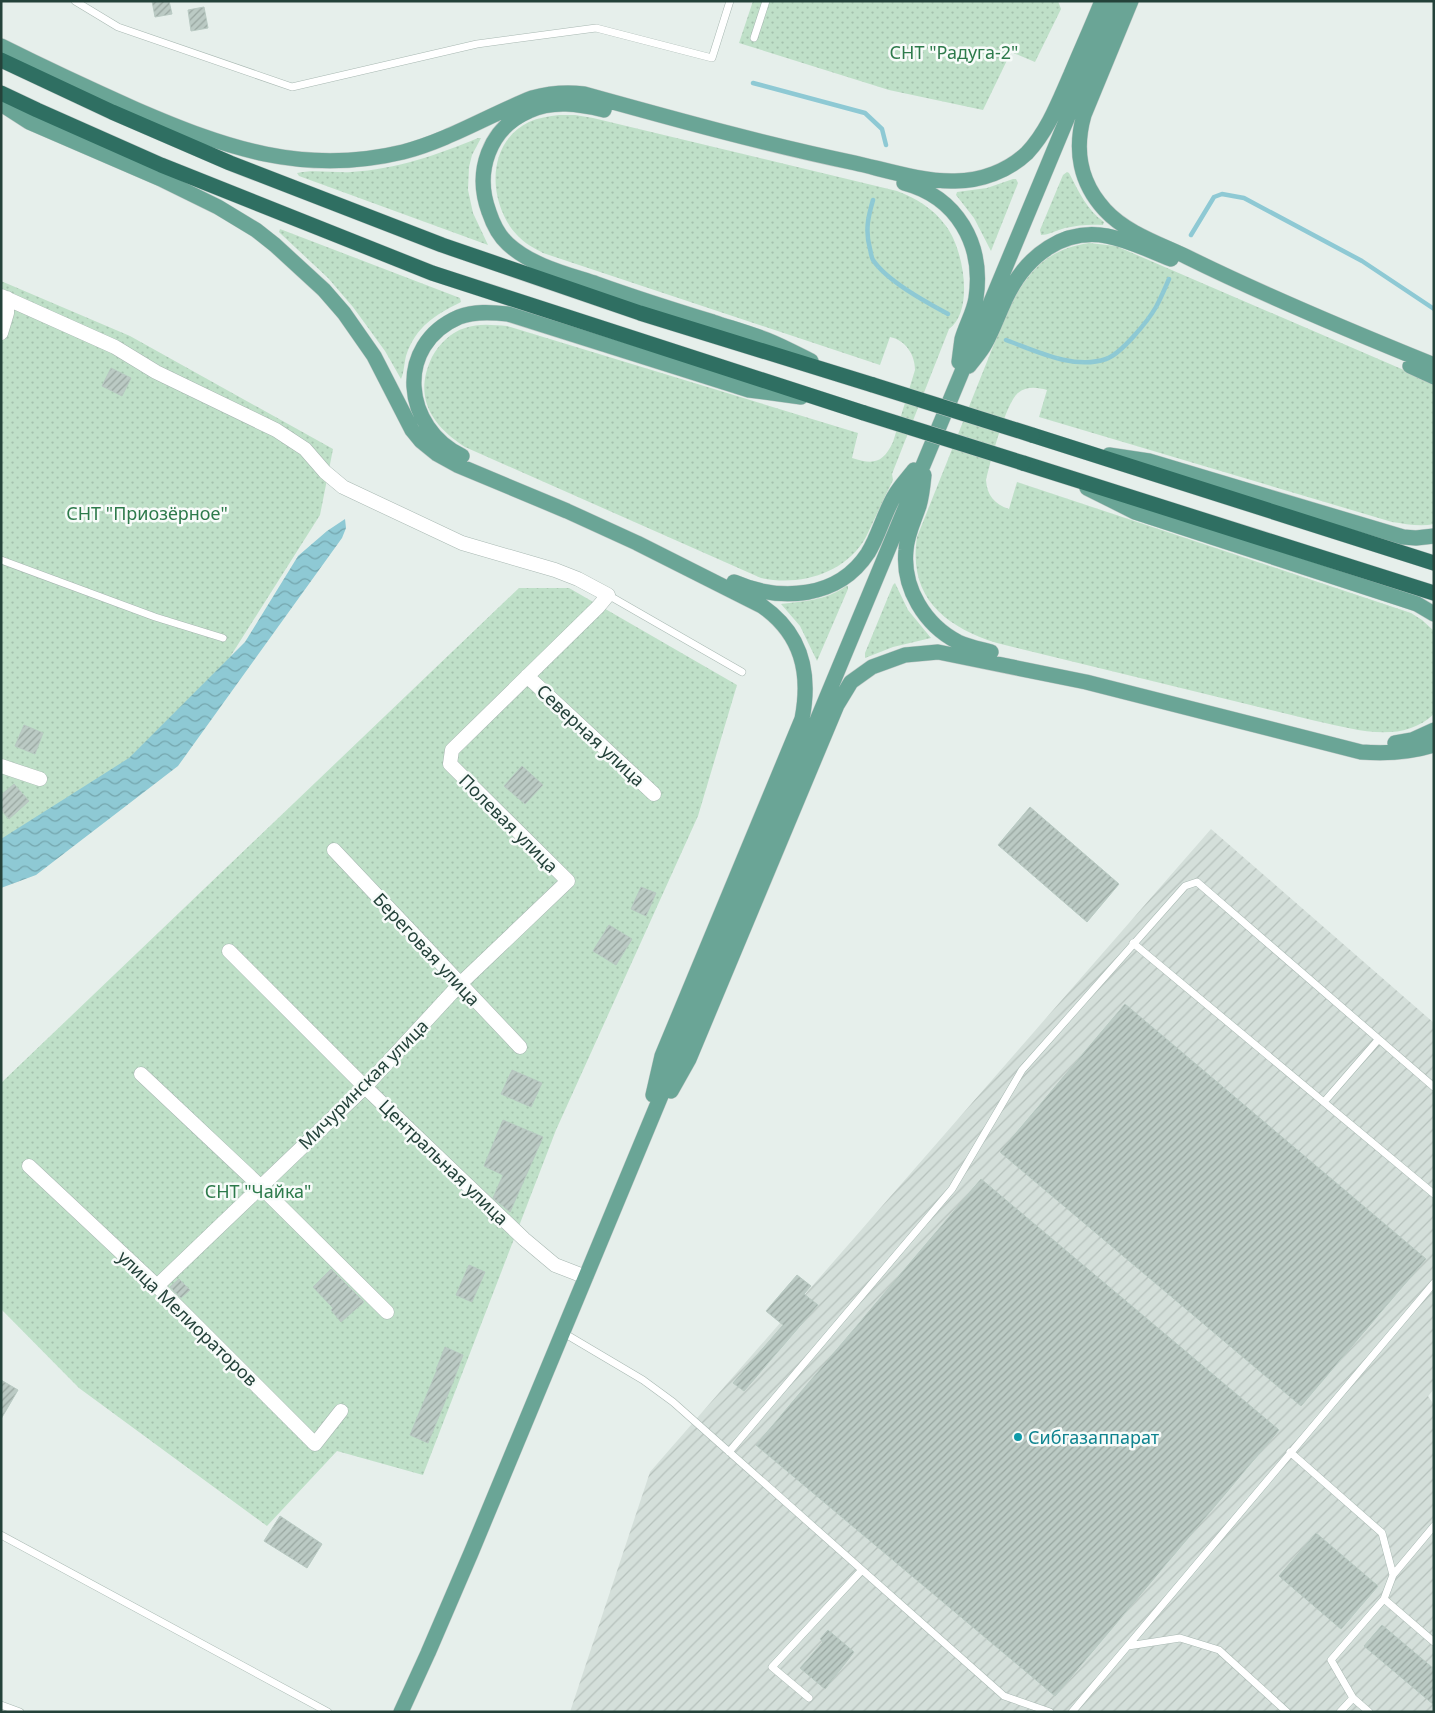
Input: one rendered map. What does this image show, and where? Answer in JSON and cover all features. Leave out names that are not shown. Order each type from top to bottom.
[{"type":"highway","points":[[1,60],[112,112],[230,163],[442,245],[640,313],[1434,563]]},
{"type":"highway","points":[[1,93],[96,137],[220,190],[432,273],[825,401],[1434,593]]},
{"type":"main road","points":[[1,46],[58,74],[184,130],[249,151],[287,158],[334,160],[386,155],[404,151],[445,138],[532,98],[559,93],[584,94],[713,130],[804,152],[944,181],[969,180],[998,172],[1027,153],[1048,123],[1057,106],[1102,1]]},
{"type":"main road","points":[[401,1712],[471,1553],[1116,1]]},
{"type":"main road","points":[[1131,1],[1080,128],[1079,154],[1086,180],[1098,202],[1113,218],[1122,224],[1227,277],[1330,323],[1434,365]]},
{"type":"main road","points":[[1,104],[30,122],[199,197],[256,230],[296,263],[324,290],[344,313],[374,356],[412,430],[425,445],[437,454],[457,465],[567,511],[637,543],[762,606],[784,627],[798,648],[806,682],[806,698],[802,719],[662,1056],[641,1142]]},
{"type":"main road","points":[[713,130],[657,122],[585,106],[558,104],[530,110],[509,123],[490,147],[482,175],[486,204],[491,219],[507,243],[530,260],[767,340],[835,373]]},
{"type":"main road","points":[[804,152],[858,171],[923,189],[938,198],[957,216],[970,239],[978,274],[976,301],[962,338],[957,381]]},
{"type":"main road","points":[[957,381],[984,346],[1019,274],[1037,255],[1055,243],[1070,237],[1092,234],[1118,238],[1183,264],[1227,277]]},
{"type":"main road","points":[[567,511],[443,446],[429,430],[417,406],[414,377],[422,351],[428,341],[448,323],[459,317],[481,312],[508,314],[749,390],[825,401]]},
{"type":"main road","points":[[1330,323],[1368,347],[1434,377]]},
{"type":"main road","points":[[1072,448],[1149,461],[1403,537],[1434,536]]},
{"type":"main road","points":[[637,543],[750,589],[782,595],[807,593],[821,589],[844,578],[863,560],[873,543],[895,494],[927,454]]},
{"type":"main road","points":[[927,454],[920,504],[909,534],[905,560],[910,587],[923,613],[939,630],[959,642],[1042,666],[1086,682]]},
{"type":"main road","points":[[1063,476],[1135,512],[1417,604],[1434,614]]},
{"type":"main road","points":[[641,1142],[689,1059],[834,712],[844,692],[852,682],[872,668],[905,655],[938,652],[1086,682],[1361,752],[1389,754],[1434,745]]},
{"type":"main road","points":[[1208,712],[1253,718],[1372,744],[1388,744],[1412,740],[1434,730]]},
{"type":"street","points":[[1,108],[30,122],[96,137]]},
{"type":"street","points":[[1,334],[7,313],[4,297]]},
{"type":"street","points":[[4,297],[115,347],[156,372],[276,430],[305,449],[325,472],[343,487],[462,543],[555,570],[608,595],[598,608],[527,676]]},
{"type":"street","name":"Полевая улица","points":[[527,676],[452,750],[450,764],[568,881]]},
{"type":"street","name":"Северная улица","points":[[527,676],[654,794]]},
{"type":"street","points":[[1,766],[40,779]]},
{"type":"street","name":"Береговая улица","points":[[334,850],[520,1046]]},
{"type":"street","name":"Мичуринская улица","points":[[157,1286],[365,1087],[460,984],[568,881]]},
{"type":"street","name":"Центральная улица","points":[[229,951],[365,1087],[524,1238],[555,1265],[586,1277]]},
{"type":"street","points":[[141,1074],[260,1186],[387,1312]]},
{"type":"street","name":"улица Мелиораторов","points":[[29,1166],[157,1286],[316,1444],[341,1412]]},
{"type":"lane","points":[[75,1],[118,27],[292,87],[477,44],[596,28],[712,58],[730,1]]},
{"type":"lane","points":[[754,38],[766,1]]},
{"type":"lane","points":[[1,560],[155,617],[223,638]]},
{"type":"lane","points":[[608,595],[742,672]]},
{"type":"lane","points":[[729,1452],[952,1189],[1022,1070],[1184,886],[1197,882],[1434,1087]]},
{"type":"lane","points":[[1133,943],[1434,1194]]},
{"type":"lane","points":[[1324,1102],[1378,1040]]},
{"type":"lane","points":[[1072,1712],[1434,1283]]},
{"type":"lane","points":[[562,1332],[643,1380],[673,1402],[1004,1696],[1050,1712]]},
{"type":"lane","points":[[1290,1452],[1382,1533],[1393,1575]]},
{"type":"lane","points":[[1369,1712],[1353,1698],[1331,1660],[1384,1599],[1393,1575],[1434,1526]]},
{"type":"lane","points":[[1,1535],[328,1712]]},
{"type":"lane","points":[[809,1698],[772,1667],[862,1570]]},
{"type":"lane","points":[[1384,1599],[1434,1642]]},
{"type":"lane","points":[[1128,1646],[1180,1638],[1219,1650],[1287,1712]]},
{"type":"lane","points":[[1340,1712],[1353,1698]]},
{"type":"lane","points":[[1,1706],[20,1712]]},
{"type":"shaded area","points":[[1211,829],[1434,1023],[1434,1389],[1428,1396],[1434,1405],[1434,1712],[570,1712],[650,1472]]},
{"type":"green space","name":"СНТ \"Радуга-2\"","points":[[753,1],[1058,1],[1061,9],[1035,62],[1011,52],[983,110],[889,90],[739,43]]},
{"type":"green space","points":[[559,115],[593,118],[897,191],[924,205],[936,214],[946,226],[952,236],[961,263],[964,279],[962,308],[957,320],[949,329],[892,474],[893,480],[864,540],[843,563],[831,570],[804,579],[775,580],[761,578],[465,447],[443,429],[435,419],[425,397],[424,385],[432,357],[442,343],[455,332],[470,326],[491,325],[507,326],[858,433],[852,458],[872,462],[881,458],[893,442],[915,370],[911,353],[900,341],[890,337],[880,365],[543,253],[520,238],[507,222],[500,207],[496,191],[498,159],[504,144],[515,132],[529,122]]},
{"type":"green space","points":[[481,138],[472,155],[469,167],[468,190],[473,213],[488,245],[299,176],[297,173],[310,171],[351,172],[384,168],[432,155]]},
{"type":"green space","points":[[1067,172],[1088,206],[1104,222],[1103,225],[1075,226],[1041,235],[1040,230],[1063,175]]},
{"type":"green space","points":[[1016,179],[1018,183],[991,251],[974,218],[956,195],[957,192],[987,188]]},
{"type":"green space","points":[[280,229],[460,298],[461,302],[435,317],[421,329],[406,356],[401,379],[385,351],[353,307],[328,278],[279,232]]},
{"type":"green space","points":[[1089,243],[1116,246],[1434,383],[1434,524],[1418,525],[1392,522],[1039,417],[1047,390],[1036,388],[1024,389],[1018,393],[1008,408],[986,480],[992,498],[995,502],[1009,509],[1017,482],[1411,613],[1434,631],[1434,714],[1421,724],[1392,732],[1362,730],[1316,721],[997,643],[961,628],[946,618],[924,592],[918,576],[916,558],[917,537],[1008,309],[1023,284],[1040,264],[1061,251]]},
{"type":"green space","name":"СНТ \"Приозёрное\"","points":[[1,281],[130,336],[333,449],[320,515],[173,747],[1,860]]},
{"type":"green space","points":[[895,583],[908,610],[931,638],[893,647],[865,658],[865,653]]},
{"type":"green space","points":[[848,586],[848,589],[817,661],[800,626],[781,604],[806,601],[830,595]]},
{"type":"green space","name":"СНТ \"Чайка\"","points":[[519,588],[569,588],[737,685],[698,816],[556,1130],[423,1475],[337,1451],[267,1526],[79,1388],[1,1309],[1,1083]]},
{"type":"water","points":[[345,519],[346,528],[342,538],[178,766],[36,875],[1,888],[1,839],[129,758],[245,642],[298,556],[327,531]]},
{"type":"building","points":[[152,1],[169,1],[172,14],[155,17]]},
{"type":"building","points":[[204,7],[208,28],[191,31],[188,10]]},
{"type":"building","points":[[111,368],[131,378],[122,396],[102,386]]},
{"type":"building","points":[[24,725],[43,733],[35,754],[15,746]]},
{"type":"building","points":[[522,766],[543,785],[525,804],[504,786]]},
{"type":"building","points":[[14,784],[29,801],[9,819],[1,810],[1,795]]},
{"type":"building","points":[[1030,807],[1119,884],[1087,922],[998,845]]},
{"type":"building","points":[[641,887],[656,893],[646,916],[631,909]]},
{"type":"building","points":[[609,925],[632,939],[616,965],[593,951]]},
{"type":"building","points":[[1125,1004],[1426,1259],[1301,1406],[1000,1152]]},
{"type":"building","points":[[512,1070],[542,1083],[531,1107],[501,1094]]},
{"type":"building","points":[[503,1120],[543,1137],[510,1212],[493,1198],[503,1175],[484,1166]]},
{"type":"building","name":"Сибгазаппарат","points":[[981,1179],[1279,1430],[1055,1696],[756,1445]]},
{"type":"building","points":[[469,1265],[485,1272],[472,1302],[456,1295]]},
{"type":"building","points":[[331,1269],[364,1302],[341,1322],[331,1310],[333,1308],[313,1287]]},
{"type":"building","points":[[797,1275],[811,1286],[804,1294],[818,1305],[744,1391],[733,1383],[783,1325],[766,1311]]},
{"type":"building","points":[[179,1279],[190,1290],[181,1298],[170,1287]]},
{"type":"building","points":[[445,1347],[463,1355],[428,1443],[410,1435]]},
{"type":"building","points":[[1,1380],[18,1390],[1,1419]]},
{"type":"building","points":[[280,1516],[322,1544],[307,1568],[264,1541]]},
{"type":"building","points":[[1316,1533],[1378,1586],[1341,1629],[1279,1576]]},
{"type":"building","points":[[1382,1625],[1434,1669],[1434,1705],[1364,1646]]},
{"type":"building","points":[[828,1630],[854,1652],[825,1689],[800,1668],[823,1642],[820,1639]]},
{"type":"waterway","points":[[753,83],[865,113],[882,129],[886,145]]},
{"type":"waterway","points":[[1191,235],[1214,197],[1222,194],[1244,198],[1362,261],[1434,309]]},
{"type":"waterway","points":[[873,200],[867,230],[873,260],[879,268],[897,283],[948,314]]},
{"type":"waterway","points":[[1006,340],[1042,354],[1068,361],[1094,362],[1106,359],[1119,351],[1147,320],[1158,304],[1169,279]]},
{"type":"place","name":"Сибгазаппарат","points":[[1018,1437]]}]
